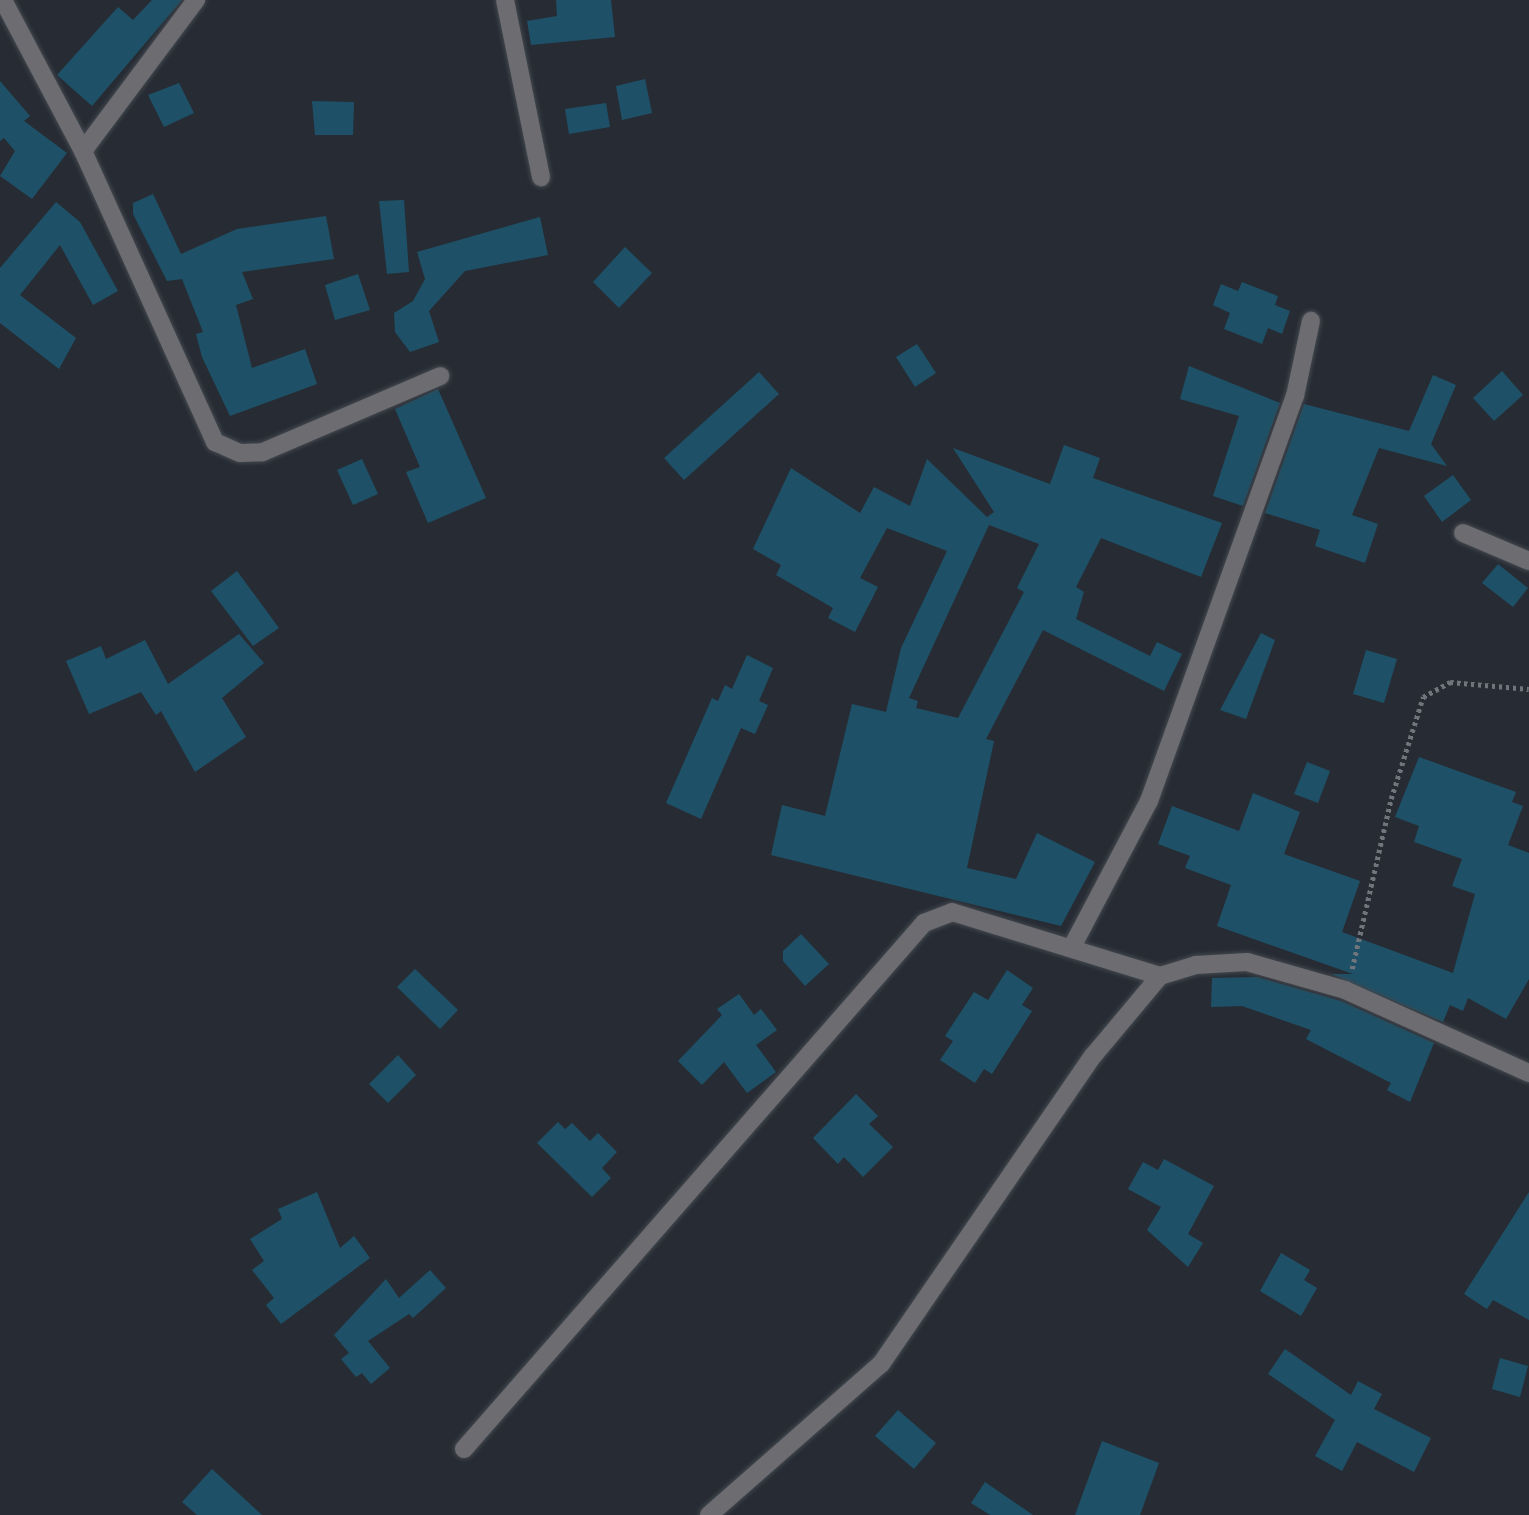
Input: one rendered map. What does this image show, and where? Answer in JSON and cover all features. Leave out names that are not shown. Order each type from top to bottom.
[{"type":"street","points":[[3,0],[83,151],[215,442],[240,453],[263,452],[440,376]]},
{"type":"street","points":[[83,151],[195,0]]},
{"type":"street","points":[[505,0],[541,177]]},
{"type":"street","points":[[1073,945],[1149,802],[1295,396],[1311,321]]},
{"type":"street","points":[[1462,533],[1529,561]]},
{"type":"street","points":[[464,1449],[924,923],[952,912],[1073,945],[1160,976]]},
{"type":"street","points":[[709,1515],[881,1364],[1093,1056],[1160,976],[1196,964],[1247,962],[1345,990],[1529,1073]]},
{"type":"path","points":[[1345,990],[1365,931],[1391,799],[1423,697],[1450,682],[1529,689]]},
{"type":"building","points":[[152,0],[182,0],[92,106],[57,75],[118,7],[133,20]]},
{"type":"building","points":[[556,0],[611,0],[615,37],[531,45],[527,21],[557,16]]},
{"type":"building","points":[[645,79],[652,113],[622,120],[616,86]]},
{"type":"building","points":[[0,81],[30,116],[24,121],[67,153],[32,199],[0,176],[15,151],[4,138],[0,141]]},
{"type":"building","points":[[179,83],[194,113],[164,127],[148,95]]},
{"type":"building","points":[[312,101],[354,102],[353,135],[315,135]]},
{"type":"building","points":[[606,103],[610,127],[569,134],[565,109]]},
{"type":"building","points":[[153,194],[181,254],[237,229],[326,216],[334,259],[242,272],[253,299],[236,305],[252,368],[305,349],[317,384],[230,416],[202,357],[196,334],[203,332],[182,279],[167,281],[133,214],[133,203]]},
{"type":"building","points":[[404,200],[409,272],[387,274],[379,201]]},
{"type":"building","points":[[56,202],[80,222],[118,291],[93,305],[60,245],[20,295],[76,338],[59,369],[0,323],[0,268]]},
{"type":"building","points":[[540,217],[548,255],[465,271],[429,311],[439,342],[410,352],[395,332],[394,313],[413,301],[425,279],[417,252]]},
{"type":"building","points":[[625,247],[652,273],[619,308],[593,282]]},
{"type":"building","points":[[358,274],[370,310],[335,320],[325,285]]},
{"type":"building","points":[[1242,282],[1278,296],[1275,305],[1290,311],[1282,334],[1268,328],[1262,344],[1224,329],[1230,313],[1213,305],[1221,284],[1238,291]]},
{"type":"building","points":[[917,344],[936,373],[915,387],[896,357]]},
{"type":"building","points":[[1189,366],[1280,403],[1243,506],[1213,496],[1239,416],[1180,399]]},
{"type":"building","points":[[1502,371],[1523,395],[1494,421],[1473,398]]},
{"type":"building","points":[[759,372],[779,394],[684,480],[664,458]]},
{"type":"building","points":[[1433,375],[1456,385],[1431,444],[1447,466],[1379,448],[1352,515],[1378,524],[1365,563],[1315,546],[1320,530],[1265,513],[1304,404],[1409,431]]},
{"type":"building","points":[[438,389],[486,498],[428,523],[406,472],[420,467],[395,409]]},
{"type":"building","points":[[1064,445],[1100,458],[1093,478],[1222,523],[1201,577],[1101,538],[1076,587],[1084,592],[1076,619],[1150,656],[1157,642],[1182,654],[1164,691],[1043,630],[986,739],[994,741],[967,868],[1016,879],[1037,833],[1095,862],[1061,926],[771,855],[782,805],[825,816],[852,704],[886,712],[901,648],[947,551],[887,528],[860,578],[878,587],[855,632],[828,618],[833,608],[776,575],[781,565],[753,549],[791,468],[860,513],[874,487],[910,506],[927,459],[987,517],[994,512],[953,448],[1050,484]],"holes":[[[989,525],[1039,544],[1017,588],[1024,592],[958,718],[916,708],[918,701],[909,698]]]},
{"type":"building","points":[[362,459],[378,494],[353,505],[337,470]]},
{"type":"building","points":[[1453,475],[1471,500],[1442,522],[1424,496]]},
{"type":"building","points":[[1498,564],[1528,588],[1513,607],[1482,583]]},
{"type":"building","points":[[237,571],[279,628],[253,646],[211,591]]},
{"type":"building","points":[[1261,633],[1275,640],[1246,719],[1220,710]]},
{"type":"building","points":[[239,634],[264,663],[222,698],[246,737],[195,772],[161,711],[156,715],[141,692],[89,714],[66,661],[101,646],[106,659],[145,640],[168,684]]},
{"type":"building","points":[[1366,650],[1397,659],[1384,703],[1353,694]]},
{"type":"building","points":[[747,655],[773,668],[759,701],[768,705],[755,734],[741,728],[701,819],[666,803],[712,698],[718,701],[725,685],[732,689]]},
{"type":"building","points":[[1419,757],[1516,792],[1512,802],[1523,806],[1508,845],[1529,853],[1529,979],[1506,1019],[1468,998],[1463,1011],[1450,1005],[1443,1022],[1331,974],[1353,974],[1217,926],[1231,885],[1185,868],[1190,856],[1158,844],[1172,806],[1239,831],[1253,793],[1300,812],[1284,854],[1360,881],[1342,932],[1453,973],[1475,894],[1452,886],[1462,859],[1414,842],[1419,826],[1395,817]]},
{"type":"building","points":[[1307,762],[1330,771],[1318,803],[1294,794]]},
{"type":"building","points":[[801,934],[829,964],[805,986],[783,961],[783,951]]},
{"type":"building","points":[[415,969],[458,1010],[440,1029],[397,987]]},
{"type":"building","points":[[1007,970],[1033,988],[1022,1005],[1032,1011],[992,1074],[984,1069],[975,1083],[940,1060],[953,1041],[945,1036],[974,992],[988,1000]]},
{"type":"building","points":[[1257,977],[1341,1001],[1434,1043],[1410,1102],[1387,1090],[1391,1083],[1306,1039],[1311,1030],[1242,1006],[1211,1007],[1212,978]]},
{"type":"building","points":[[739,994],[754,1015],[761,1009],[777,1030],[756,1045],[776,1072],[747,1093],[724,1062],[702,1085],[678,1061],[722,1015],[717,1009]]},
{"type":"building","points":[[398,1055],[416,1075],[388,1103],[369,1084]]},
{"type":"building","points":[[856,1094],[878,1116],[869,1124],[893,1147],[863,1177],[844,1157],[838,1164],[813,1138]]},
{"type":"building","points":[[558,1122],[565,1129],[572,1123],[590,1141],[598,1133],[617,1152],[602,1168],[611,1178],[592,1197],[537,1143]]},
{"type":"building","points":[[1164,1159],[1214,1186],[1188,1234],[1203,1243],[1188,1267],[1147,1230],[1161,1207],[1128,1189],[1143,1162],[1158,1170]]},
{"type":"building","points":[[317,1192],[340,1248],[354,1236],[370,1258],[281,1324],[266,1305],[274,1298],[252,1270],[264,1261],[250,1239],[282,1219],[278,1209]]},
{"type":"building","points":[[1529,1192],[1529,1320],[1493,1300],[1487,1309],[1464,1294]]},
{"type":"building","points":[[1281,1253],[1310,1270],[1304,1280],[1317,1288],[1301,1316],[1260,1291]]},
{"type":"building","points":[[430,1270],[446,1288],[413,1318],[409,1314],[368,1341],[390,1368],[371,1384],[362,1373],[356,1377],[341,1359],[349,1353],[334,1335],[386,1279],[399,1298]]},
{"type":"building","points":[[1285,1349],[1351,1395],[1358,1381],[1382,1394],[1374,1409],[1431,1438],[1414,1472],[1357,1442],[1342,1471],[1315,1456],[1335,1420],[1268,1374]]},
{"type":"building","points":[[1500,1358],[1528,1366],[1520,1397],[1492,1389]]},
{"type":"building","points":[[898,1410],[936,1443],[914,1469],[875,1436]]},
{"type":"building","points":[[1102,1441],[1159,1463],[1140,1515],[1075,1515]]},
{"type":"building","points":[[212,1469],[262,1515],[197,1515],[182,1502]]},
{"type":"building","points":[[985,1482],[1033,1515],[990,1515],[971,1503]]}]
